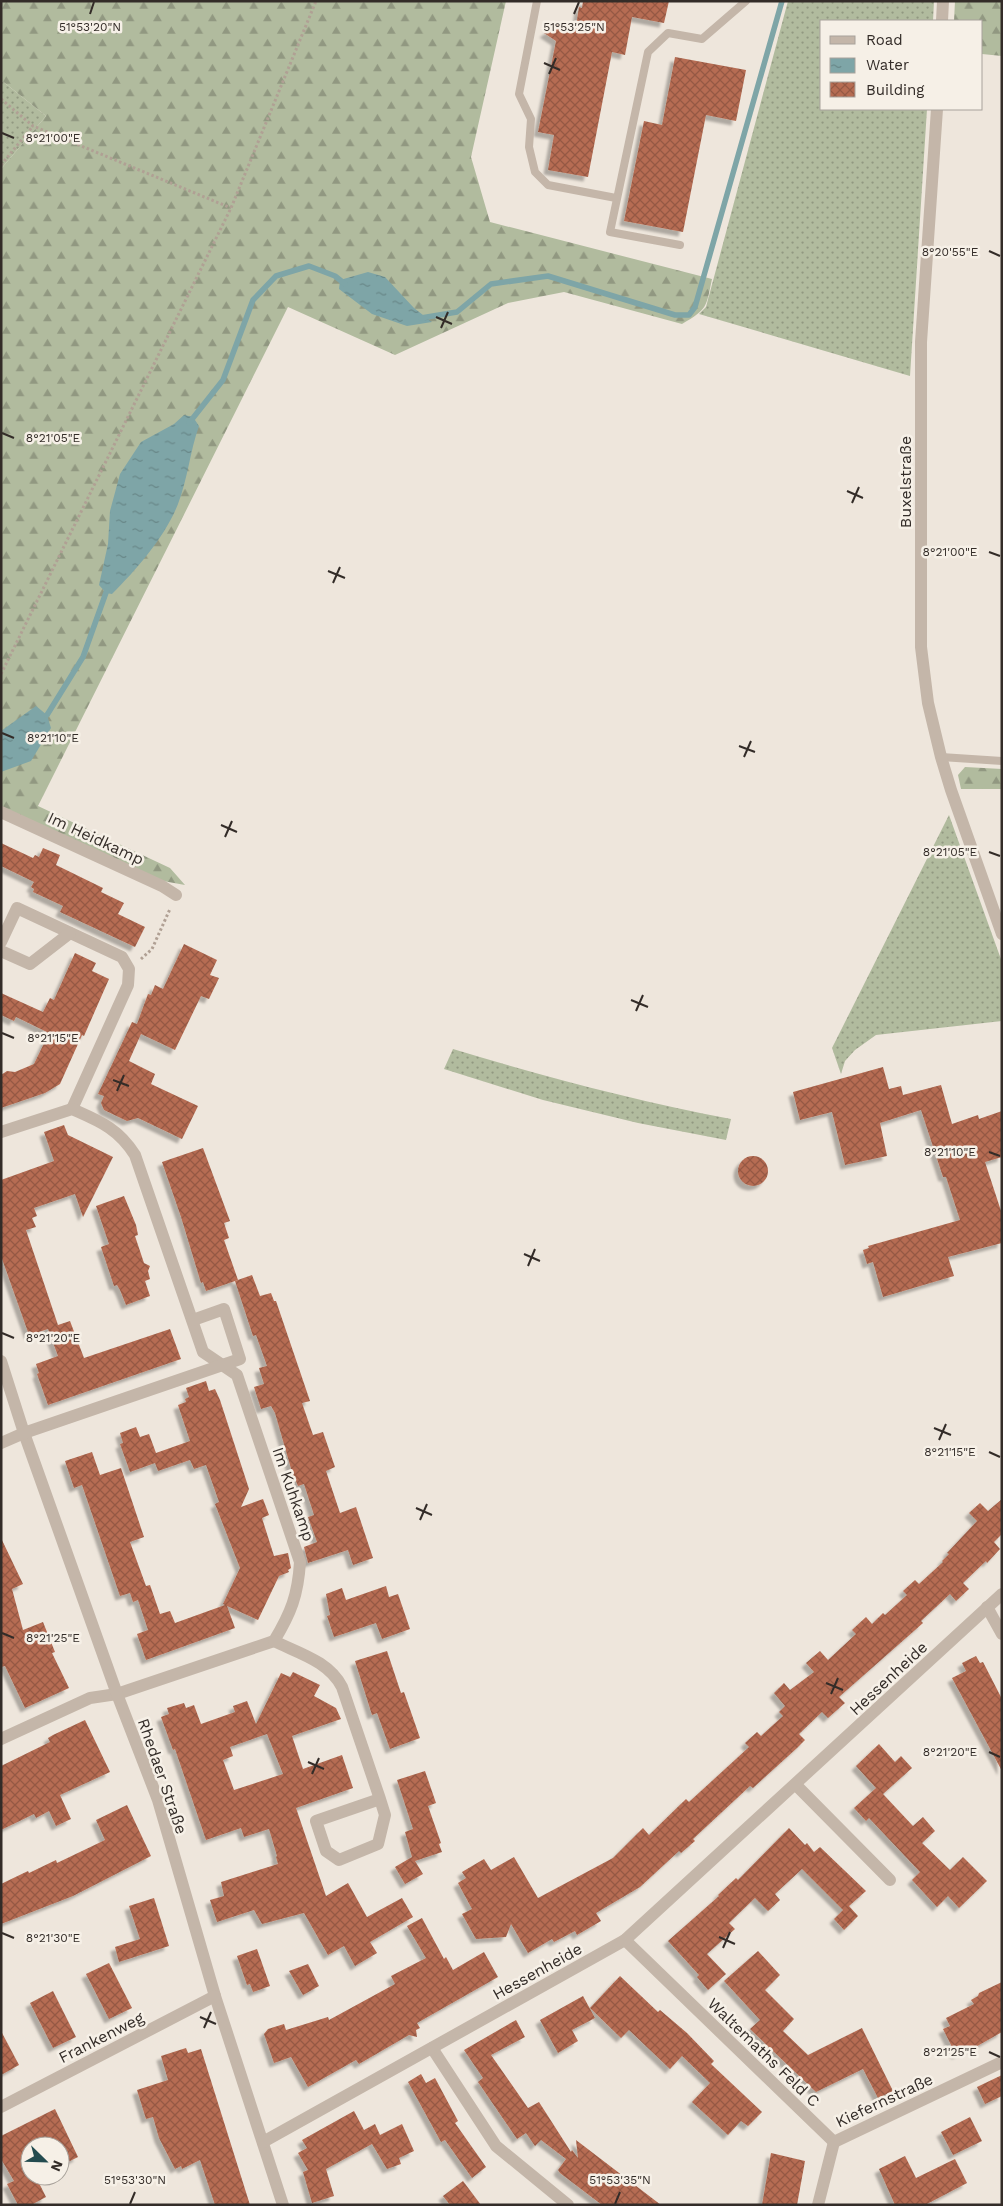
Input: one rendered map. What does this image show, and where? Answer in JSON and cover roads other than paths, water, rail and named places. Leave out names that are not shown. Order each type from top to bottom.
[{"type":"street","points":[[942,20],[944,1]]},
{"type":"street","name":"Buxelstraße","points":[[937,110],[921,342],[921,647],[928,703],[941,756],[951,790],[1002,934]]},
{"type":"street","name":"Im Heidkamp","points":[[1,812],[162,886],[176,895]]},
{"type":"street","points":[[1,942],[17,908],[122,957],[129,969],[128,985],[72,1108],[1,1132]]},
{"type":"street","points":[[1,951],[30,964],[70,933]]},
{"type":"street","name":"Im Kuhkamp","points":[[72,1108],[106,1124],[125,1139],[135,1155],[203,1352],[237,1375],[300,1562],[299,1587],[290,1613],[274,1641]]},
{"type":"street","points":[[1,1443],[24,1433],[240,1359],[224,1309],[193,1320]]},
{"type":"street","name":"Rhedaer Straße","points":[[1,1361],[24,1433],[117,1694],[158,1800],[215,1996],[283,2205]]},
{"type":"street","name":"Hessenheide","points":[[263,2142],[625,1940],[1002,1594]]},
{"type":"street","points":[[988,1608],[1002,1634]]},
{"type":"street","points":[[1,1739],[90,1698],[117,1694],[274,1641],[326,1666],[336,1675],[380,1799],[384,1815],[378,1844],[339,1860],[326,1851],[316,1821],[380,1799]]},
{"type":"street","points":[[796,1785],[890,1880]]},
{"type":"street","name":"Waltemaths Feld C","points":[[625,1940],[834,2142]]},
{"type":"street","name":"Frankenweg","points":[[1,2107],[215,1996]]},
{"type":"street","points":[[432,2048],[496,2146],[568,2205]]},
{"type":"street","name":"Kiefernstraße","points":[[834,2142],[1002,2062]]},
{"type":"street","points":[[818,2205],[834,2142]]},
{"type":"lane","points":[[537,1],[519,94],[531,119],[529,147],[535,172],[548,185],[616,198]]},
{"type":"lane","points":[[680,245],[610,232],[648,52],[668,33],[702,39],[746,1]]},
{"type":"lane","points":[[941,756],[1002,761]]},
{"type":"water","points":[[368,272],[385,277],[414,308],[432,322],[407,326],[372,314],[339,289],[340,280]]},
{"type":"water","points":[[184,415],[193,417],[199,426],[178,504],[166,528],[140,563],[112,594],[106,593],[99,585],[108,544],[110,511],[120,474],[141,442],[174,424]]},
{"type":"water","points":[[36,706],[47,715],[51,728],[31,761],[1,772],[1,731]]},
{"type":"waterway","points":[[421,318],[457,312],[491,284],[548,276],[675,315],[689,315],[695,307],[782,1]]},
{"type":"waterway","points":[[189,423],[223,380],[253,300],[276,276],[309,266],[335,276],[345,284]]},
{"type":"waterway","points":[[47,715],[83,657],[108,587]]}]
